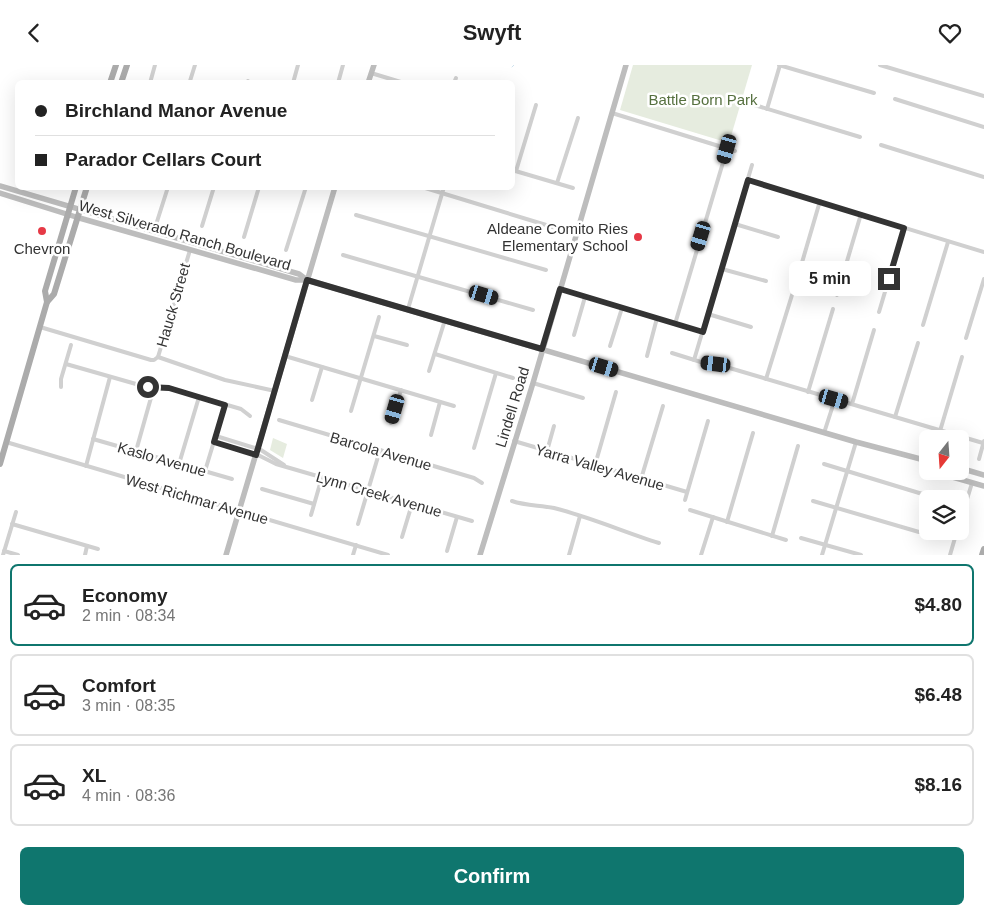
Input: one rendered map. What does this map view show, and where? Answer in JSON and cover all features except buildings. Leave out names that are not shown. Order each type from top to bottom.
[{"type":"main road","points":[[111,80],[116,65]]},
{"type":"main road","points":[[122,80],[127,65]]},
{"type":"main road","points":[[369,80],[374,65]]},
{"type":"main road","name":"Lindell Road","points":[[480,555],[533,383],[626,65]]},
{"type":"main road","name":"West Silverado Ranch Boulevard","points":[[0,186],[299,274],[307,280]]},
{"type":"main road","points":[[48,302],[45,291],[66,214],[75,190]]},
{"type":"main road","points":[[0,464],[40,327],[48,302],[54,294],[85,190]]},
{"type":"main road","points":[[226,555],[334,190]]},
{"type":"main road","name":"West Silverado Ranch Boulevard","points":[[0,193],[76,217],[296,280],[307,280],[408,309],[919,460]]},
{"type":"main road","points":[[969,471],[984,475]]},
{"type":"main road","points":[[962,480],[984,486]]},
{"type":"main road","points":[[982,555],[984,549]]},
{"type":"street","points":[[151,80],[155,65]]},
{"type":"street","points":[[190,80],[195,65]]},
{"type":"street","points":[[294,80],[298,65]]},
{"type":"street","points":[[339,80],[343,65]]},
{"type":"street","points":[[767,109],[780,65],[874,93]]},
{"type":"street","points":[[880,65],[984,96]]},
{"type":"street","points":[[371,73],[394,80]]},
{"type":"street","points":[[895,99],[984,127]]},
{"type":"street","points":[[748,103],[860,137]]},
{"type":"street","points":[[515,168],[536,105]]},
{"type":"street","points":[[612,113],[735,151]]},
{"type":"street","points":[[557,183],[578,118]]},
{"type":"street","points":[[881,145],[984,176]]},
{"type":"street","points":[[675,324],[727,149]]},
{"type":"street","points":[[694,360],[752,165]]},
{"type":"street","points":[[515,171],[573,188]]},
{"type":"street","points":[[748,180],[984,252]]},
{"type":"street","points":[[154,231],[167,190]]},
{"type":"street","points":[[202,226],[213,190]]},
{"type":"street","points":[[244,237],[258,190]]},
{"type":"street","points":[[286,250],[305,190]]},
{"type":"street","points":[[432,190],[556,228]]},
{"type":"street","points":[[408,309],[444,190]]},
{"type":"street","points":[[796,283],[820,201]]},
{"type":"street","points":[[837,295],[861,214]]},
{"type":"street","points":[[356,215],[546,270]]},
{"type":"street","points":[[735,224],[778,237]]},
{"type":"street","points":[[879,312],[904,228]]},
{"type":"street","points":[[922,325],[948,242]]},
{"type":"street","name":"Hauck Street","points":[[157,358],[190,249]]},
{"type":"street","points":[[342,255],[533,310]]},
{"type":"street","points":[[722,269],[766,281]]},
{"type":"street","points":[[966,338],[984,279]]},
{"type":"street","points":[[560,289],[703,332]]},
{"type":"street","points":[[766,379],[792,295]]},
{"type":"street","points":[[574,335],[586,297]]},
{"type":"street","points":[[610,346],[622,308]]},
{"type":"street","points":[[808,391],[833,309]]},
{"type":"street","points":[[708,314],[751,327]]},
{"type":"street","points":[[352,411],[379,317]]},
{"type":"street","points":[[647,357],[657,318]]},
{"type":"street","points":[[429,371],[445,320]]},
{"type":"street","points":[[40,327],[151,360],[157,358],[225,380],[275,391]]},
{"type":"street","points":[[852,404],[874,330]]},
{"type":"street","points":[[374,336],[407,345]]},
{"type":"street","points":[[895,417],[918,343]]},
{"type":"street","points":[[61,387],[61,379],[71,345]]},
{"type":"street","points":[[672,353],[716,364],[937,430]]},
{"type":"street","points":[[434,354],[513,378]]},
{"type":"street","points":[[286,356],[454,406]]},
{"type":"street","points":[[940,430],[962,357]]},
{"type":"street","points":[[66,364],[143,386],[169,388],[241,409],[250,416]]},
{"type":"street","points":[[312,400],[322,367]]},
{"type":"street","points":[[474,448],[496,373]]},
{"type":"street","points":[[86,466],[110,377]]},
{"type":"street","points":[[533,383],[583,398]]},
{"type":"street","points":[[136,451],[154,387]]},
{"type":"street","points":[[391,423],[401,390]]},
{"type":"street","points":[[595,465],[616,392]]},
{"type":"street","points":[[180,464],[199,397]]},
{"type":"street","points":[[824,433],[834,399]]},
{"type":"street","points":[[430,435],[440,402]]},
{"type":"street","points":[[205,471],[225,405]]},
{"type":"street","points":[[642,479],[663,406]]},
{"type":"street","name":"Barcola Avenue","points":[[279,421],[474,478],[482,483]]},
{"type":"street","points":[[685,501],[708,421]]},
{"type":"street","points":[[547,451],[554,426]]},
{"type":"street","points":[[727,521],[753,433]]},
{"type":"street","name":"Lynn Creek Avenue","points":[[216,436],[257,452],[273,463],[472,521]]},
{"type":"street","points":[[969,438],[984,442],[979,459]]},
{"type":"street","name":"Kaslo Avenue","points":[[93,439],[232,479]]},
{"type":"street","name":"Yarra Valley Avenue","points":[[514,441],[687,493]]},
{"type":"street","name":"West Richmar Avenue","points":[[6,442],[388,555]]},
{"type":"street","name":"Lynn Creek Avenue","points":[[214,442],[257,452]]},
{"type":"street","points":[[822,555],[856,442]]},
{"type":"street","points":[[772,535],[798,446]]},
{"type":"street","points":[[358,524],[380,450]]},
{"type":"street","points":[[824,465],[919,493]]},
{"type":"street","points":[[311,515],[322,477]]},
{"type":"street","points":[[969,493],[972,483]]},
{"type":"street","points":[[262,489],[314,504]]},
{"type":"street","points":[[512,501],[520,504],[554,508],[659,543]]},
{"type":"street","points":[[813,501],[919,533]]},
{"type":"street","points":[[402,537],[412,504]]},
{"type":"street","points":[[690,510],[786,540]]},
{"type":"street","points":[[16,511],[4,553],[18,555]]},
{"type":"street","points":[[569,555],[580,516]]},
{"type":"street","points":[[447,551],[457,517]]},
{"type":"street","points":[[701,555],[713,517]]},
{"type":"street","points":[[12,524],[98,549]]},
{"type":"street","points":[[801,537],[861,555]]},
{"type":"street","points":[[950,555],[954,540]]},
{"type":"street","points":[[353,555],[356,545]]},
{"type":"street","points":[[85,555],[87,546]]},
{"type":"green space","name":"Battle Born Park","points":[[633,65],[752,65],[729,143],[620,110]]},
{"type":"green space","points":[[273,438],[287,444],[283,458],[270,450]]},
{"type":"place","name":"Chevron","points":[[42,231]]},
{"type":"place","name":"Aldeane Comito Ries Elementary School","points":[[638,237]]},
{"type":"route","points":[[148,387],[169,388],[225,405],[214,442],[256,455],[307,280],[542,349],[560,289],[703,332],[748,180],[904,228],[889,279]]}]
